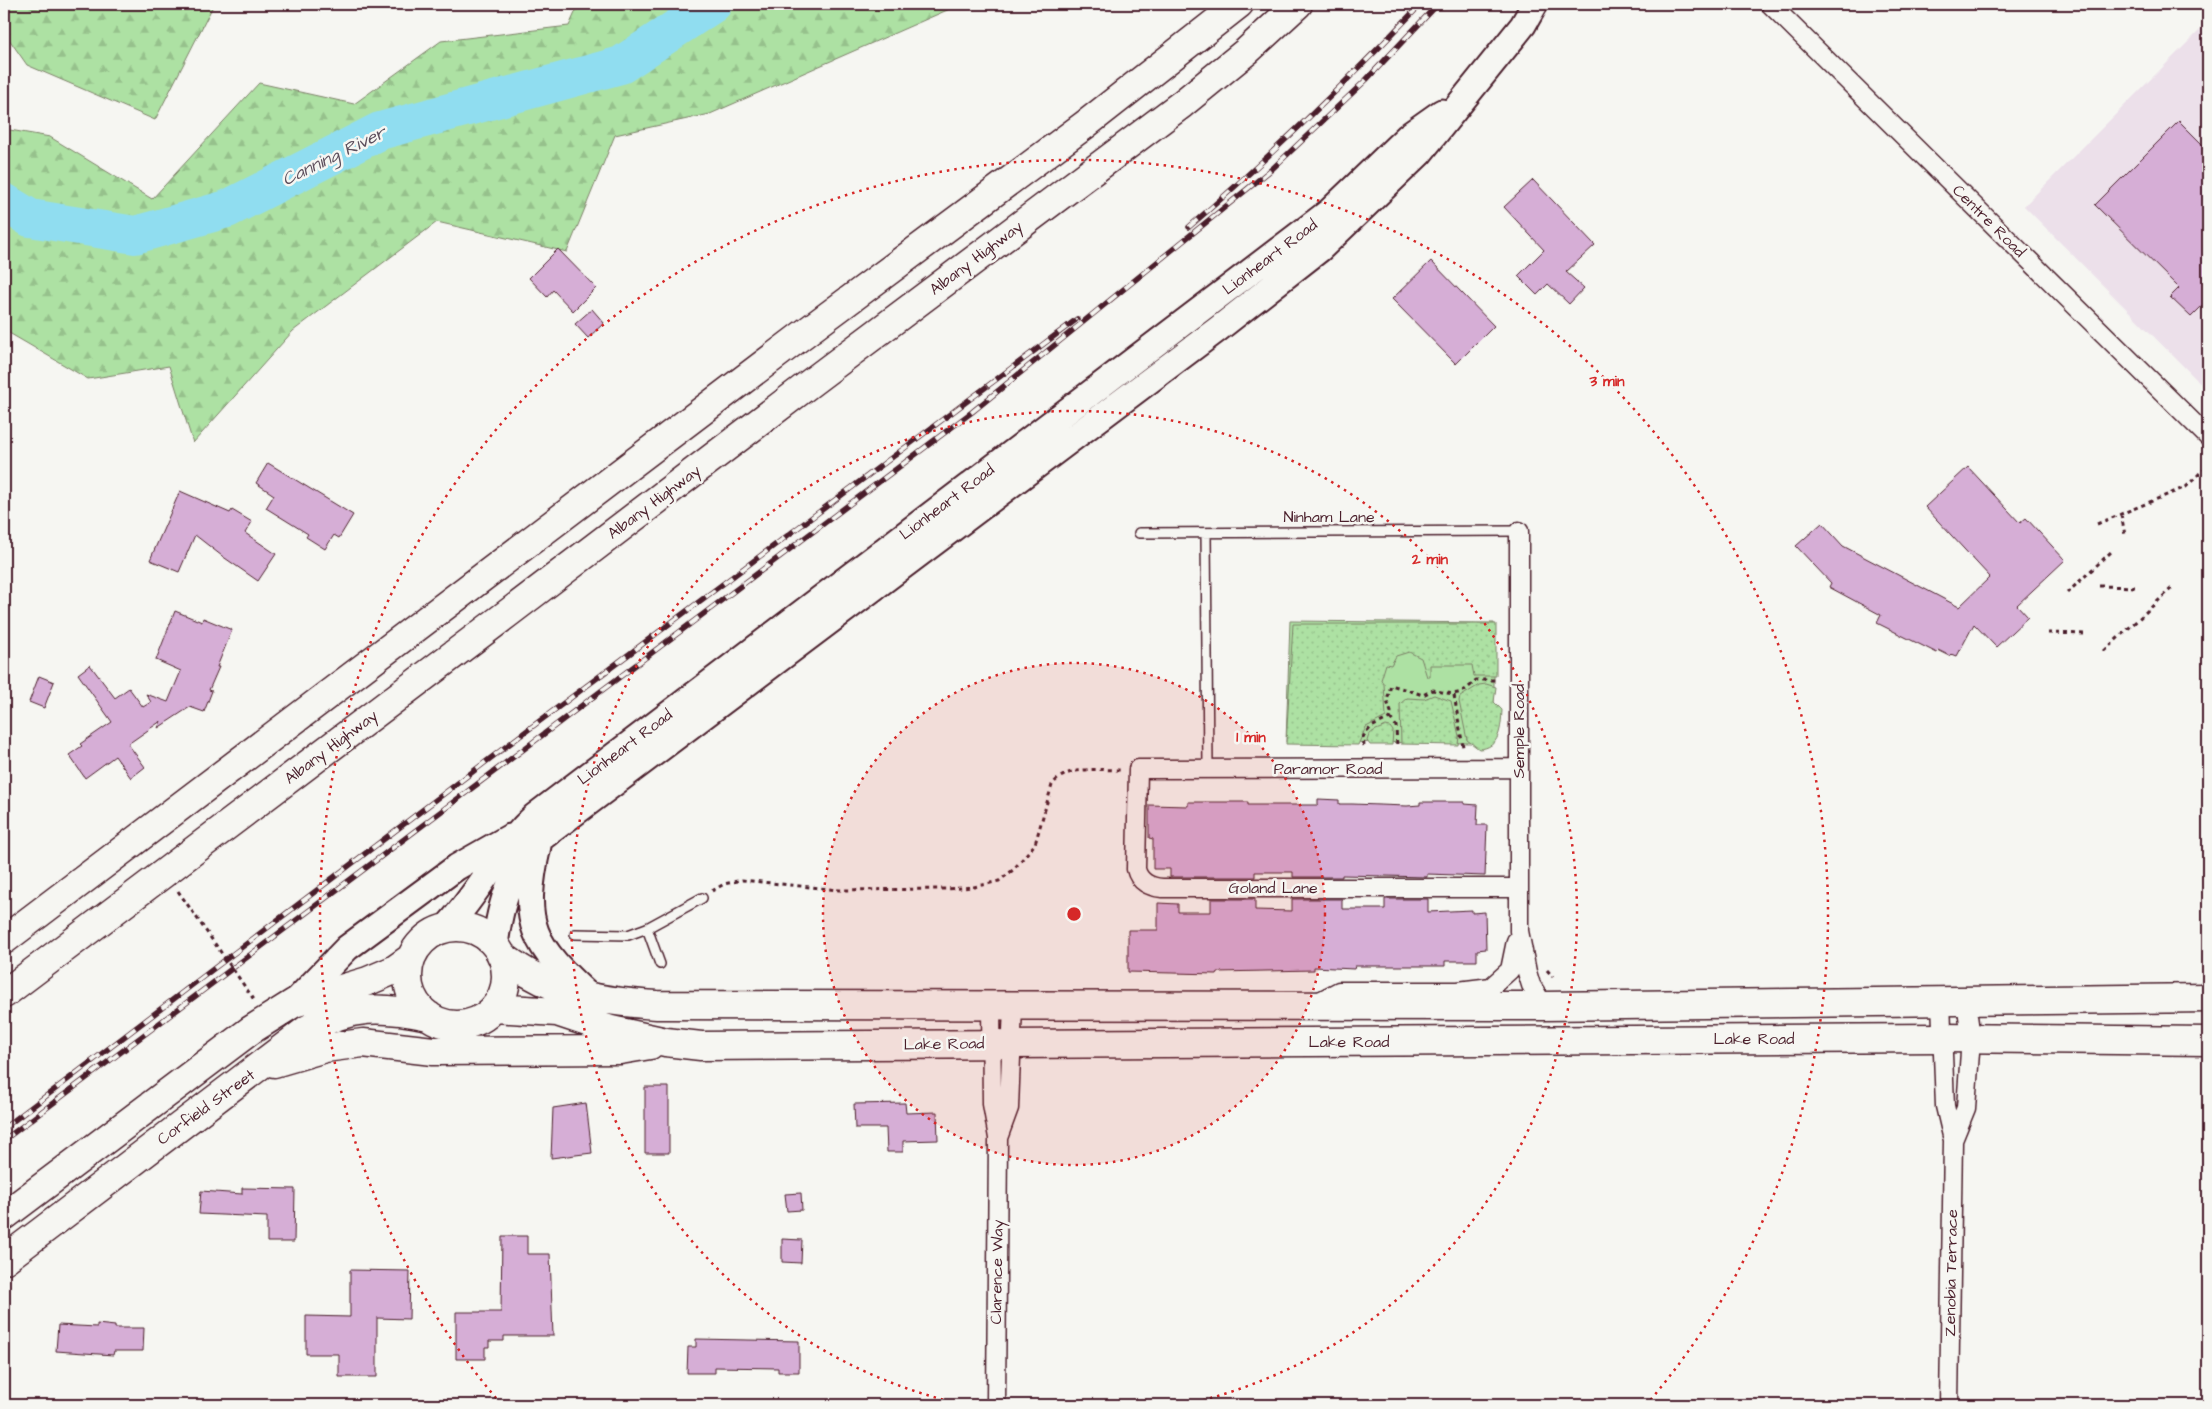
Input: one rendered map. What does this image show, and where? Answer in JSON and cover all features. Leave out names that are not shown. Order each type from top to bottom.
[{"type":"main road","points":[[4,940],[785,349],[1086,124],[1239,4]]},
{"type":"main road","name":"Albany Highway","points":[[4,994],[813,380],[1182,104],[1247,51],[1298,4]]},
{"type":"main road","name":"Lionheart Road","points":[[498,950],[501,907],[510,883],[523,860],[540,839],[1218,329],[1320,249],[1420,153],[1529,14],[1554,4]]},
{"type":"main road","name":"Lionheart Road","points":[[446,928],[461,912],[516,833],[565,793],[1330,210],[1408,136],[1467,93]]},
{"type":"main road","points":[[785,349],[813,380]]},
{"type":"main road","points":[[294,1003],[347,948],[457,867],[516,833]]},
{"type":"main road","points":[[540,839],[532,875],[531,909],[533,925],[541,944],[553,961],[590,997]]},
{"type":"main road","points":[[95,871],[121,906]]},
{"type":"main road","points":[[498,950],[506,968],[506,983],[502,996],[494,1008],[484,1017],[471,1023],[456,1025],[442,1023],[429,1016],[412,995],[408,970],[411,958],[420,944],[431,934],[446,928],[460,927],[473,930],[485,936],[498,950],[540,981],[563,991],[624,1003],[657,1005],[1544,1006],[2208,998]]},
{"type":"main road","name":"Corfield Street","points":[[4,1216],[251,1030],[294,1003],[368,981],[394,970],[411,958]]},
{"type":"main road","name":"Corfield Street","points":[[4,1260],[234,1084],[262,1066],[308,1029],[347,1013],[383,1008],[429,1016]]},
{"type":"main road","name":"Lake Road","points":[[494,1008],[556,1012],[611,1030],[666,1042],[701,1046],[1942,1038],[2208,1041]]},
{"type":"main road","points":[[262,1066],[324,1048],[363,1044],[433,1051],[567,1051],[620,1050],[666,1042]]},
{"type":"street","name":"Centre Road","points":[[1770,4],[2208,437]]},
{"type":"street","name":"Semple Road","points":[[1519,531],[1519,931],[1531,985],[1544,1006]]},
{"type":"street","name":"Paramor Road","points":[[1138,769],[1518,768]]},
{"type":"street","name":"Goland Lane","points":[[1138,769],[1136,869],[1141,880],[1153,888],[1519,888]]},
{"type":"street","name":"Semple Road","points":[[1312,1006],[1339,991],[1458,991],[1491,988],[1510,970],[1519,931]]},
{"type":"street","name":"Zenobia Terrace","points":[[1949,1405],[1953,1140],[1945,1106],[1942,1038],[1953,1002]]},
{"type":"street","name":"Zenobia Terrace","points":[[1953,1002],[1971,1038],[1966,1108],[1953,1140]]},
{"type":"street","name":"Clarence Way","points":[[996,1405],[998,1138],[1009,1108],[1002,1043],[1002,1006]]},
{"type":"lane","name":"Ninham Lane","points":[[1139,533],[1519,531]]},
{"type":"lane","points":[[1206,533],[1208,769]]},
{"type":"lane","points":[[575,934],[628,935],[647,928],[702,898]]},
{"type":"lane","points":[[647,928],[660,964]]},
{"type":"path","points":[[2097,524],[2186,487],[2203,470]]},
{"type":"path","points":[[2121,514],[2125,535]]},
{"type":"path","points":[[2067,593],[2111,552]]},
{"type":"path","points":[[2099,586],[2138,586]]},
{"type":"path","points":[[2104,651],[2172,588]]},
{"type":"path","points":[[2048,634],[2087,634]]},
{"type":"path","points":[[1397,748],[1396,726],[1390,718],[1391,712],[1388,701],[1391,685],[1423,695],[1433,690],[1454,695],[1465,692],[1476,680],[1498,680]]},
{"type":"path","points":[[1454,695],[1463,747]]},
{"type":"path","points":[[1364,746],[1363,737],[1371,727],[1390,718]]},
{"type":"path","points":[[702,898],[724,884],[742,880],[839,890],[946,889],[974,887],[999,881],[1013,870],[1035,844],[1052,785],[1056,779],[1072,771],[1138,769]]},
{"type":"path","points":[[177,890],[255,1001]]},
{"type":"shaded area","points":[[2208,22],[2208,391],[2024,206]]},
{"type":"green space","points":[[4,4],[214,4],[155,120],[27,65],[4,32]]},
{"type":"green space","points":[[579,4],[961,4],[710,114],[615,135],[567,252],[437,222],[293,331],[193,443],[169,366],[88,379],[4,330],[4,129],[50,137],[152,199],[259,83],[354,104],[441,41],[569,26]]},
{"type":"green space","points":[[1290,621],[1494,623],[1494,703],[1476,743],[1286,742]]},
{"type":"green space","points":[[1293,624],[1496,624],[1496,676],[1474,676],[1472,665],[1430,665],[1430,677],[1427,677],[1421,658],[1409,652],[1396,656],[1391,665],[1386,664],[1381,680],[1384,684],[1386,717],[1366,727],[1358,745],[1286,744]]},
{"type":"green space","points":[[1486,684],[1496,687],[1494,702],[1502,710],[1501,724],[1495,741],[1486,748],[1479,749],[1467,740],[1459,701],[1460,697],[1479,685]]},
{"type":"green space","points":[[1434,695],[1451,701],[1459,736],[1458,745],[1401,744],[1400,704],[1407,698],[1424,699]]},
{"type":"green space","points":[[1386,726],[1390,727],[1393,731],[1392,745],[1370,745],[1367,741],[1368,737],[1374,731]]},
{"type":"building","points":[[2179,121],[2208,150],[2208,300],[2191,317],[2170,297],[2179,288],[2095,205]]},
{"type":"building","points":[[1533,180],[1595,245],[1566,272],[1584,288],[1569,304],[1548,284],[1537,295],[1518,276],[1544,250],[1504,207]]},
{"type":"building","points":[[558,249],[596,288],[573,311],[553,290],[547,297],[529,278]]},
{"type":"building","points":[[1431,261],[1494,326],[1456,364],[1392,299]]},
{"type":"building","points":[[592,309],[604,323],[588,338],[575,324]]},
{"type":"building","points":[[268,463],[353,515],[339,538],[334,535],[325,549],[306,537],[308,534],[266,508],[274,495],[256,483]]},
{"type":"building","points":[[1968,467],[2020,523],[2026,518],[2065,560],[2017,605],[2028,617],[1996,647],[1974,624],[1957,656],[1952,654],[1950,656],[1938,650],[1937,653],[1877,623],[1881,615],[1829,587],[1831,583],[1796,546],[1822,523],[1843,546],[1959,607],[1990,577],[1925,507]]},
{"type":"building","points":[[180,491],[230,513],[232,510],[252,522],[245,533],[276,554],[258,581],[195,535],[179,572],[150,560]]},
{"type":"building","points":[[175,611],[202,622],[203,618],[232,630],[209,690],[212,691],[204,712],[190,707],[158,728],[161,721],[128,744],[145,767],[131,778],[115,756],[85,778],[69,755],[82,746],[80,744],[112,722],[78,674],[90,665],[115,698],[129,688],[143,707],[151,702],[146,694],[168,702],[181,671],[156,660]]},
{"type":"building","points":[[39,676],[54,682],[44,708],[29,702]]},
{"type":"building","points":[[1318,799],[1339,800],[1339,804],[1407,806],[1420,805],[1420,802],[1464,802],[1464,804],[1478,805],[1477,825],[1487,825],[1485,876],[1427,874],[1427,877],[1342,875],[1342,877],[1293,877],[1293,872],[1255,872],[1255,877],[1170,877],[1170,869],[1153,869],[1153,839],[1149,838],[1149,805],[1188,806],[1188,802],[1248,802],[1248,805],[1318,805]]},
{"type":"building","points":[[1211,899],[1255,899],[1255,910],[1292,911],[1292,899],[1342,899],[1342,909],[1385,909],[1385,899],[1428,899],[1428,912],[1472,910],[1472,913],[1485,912],[1486,949],[1477,950],[1477,961],[1445,961],[1445,966],[1355,966],[1354,969],[1314,967],[1314,970],[1218,972],[1217,974],[1128,972],[1128,930],[1158,930],[1158,903],[1178,904],[1178,912],[1211,912]]},
{"type":"building","points":[[645,1087],[669,1087],[669,1153],[645,1153]]},
{"type":"building","points":[[586,1103],[592,1153],[551,1158],[553,1108]]},
{"type":"building","points":[[905,1103],[906,1113],[937,1112],[938,1140],[903,1141],[903,1152],[887,1152],[886,1128],[855,1128],[854,1104]]},
{"type":"building","points":[[242,1188],[295,1189],[294,1242],[267,1242],[267,1217],[199,1214],[201,1191],[242,1194]]},
{"type":"building","points":[[801,1193],[802,1210],[787,1211],[785,1194]]},
{"type":"building","points":[[502,1236],[527,1236],[527,1254],[550,1254],[553,1336],[504,1336],[504,1341],[489,1341],[489,1347],[485,1347],[485,1359],[456,1359],[456,1312],[501,1312]]},
{"type":"building","points":[[782,1239],[802,1240],[801,1263],[782,1262]]},
{"type":"building","points":[[350,1270],[410,1271],[409,1319],[377,1318],[377,1377],[339,1377],[339,1354],[306,1354],[306,1316],[350,1317]]},
{"type":"building","points":[[97,1324],[115,1326],[115,1328],[144,1328],[143,1351],[114,1351],[113,1355],[56,1351],[58,1325],[97,1327]]},
{"type":"building","points":[[696,1339],[799,1341],[799,1372],[778,1372],[778,1368],[715,1367],[715,1373],[687,1373],[688,1347],[696,1347]]},
{"type":"waterway","name":"Canning River","points":[[4,202],[30,218],[135,235],[227,209],[380,131],[621,65],[713,4]]},
{"type":"railway","points":[[1189,227],[1308,118],[1421,4]]},
{"type":"railway","points":[[4,1140],[972,412],[1272,169],[1366,80],[1438,4]]},
{"type":"railway","points":[[4,1128],[529,729],[1077,319]]}]
